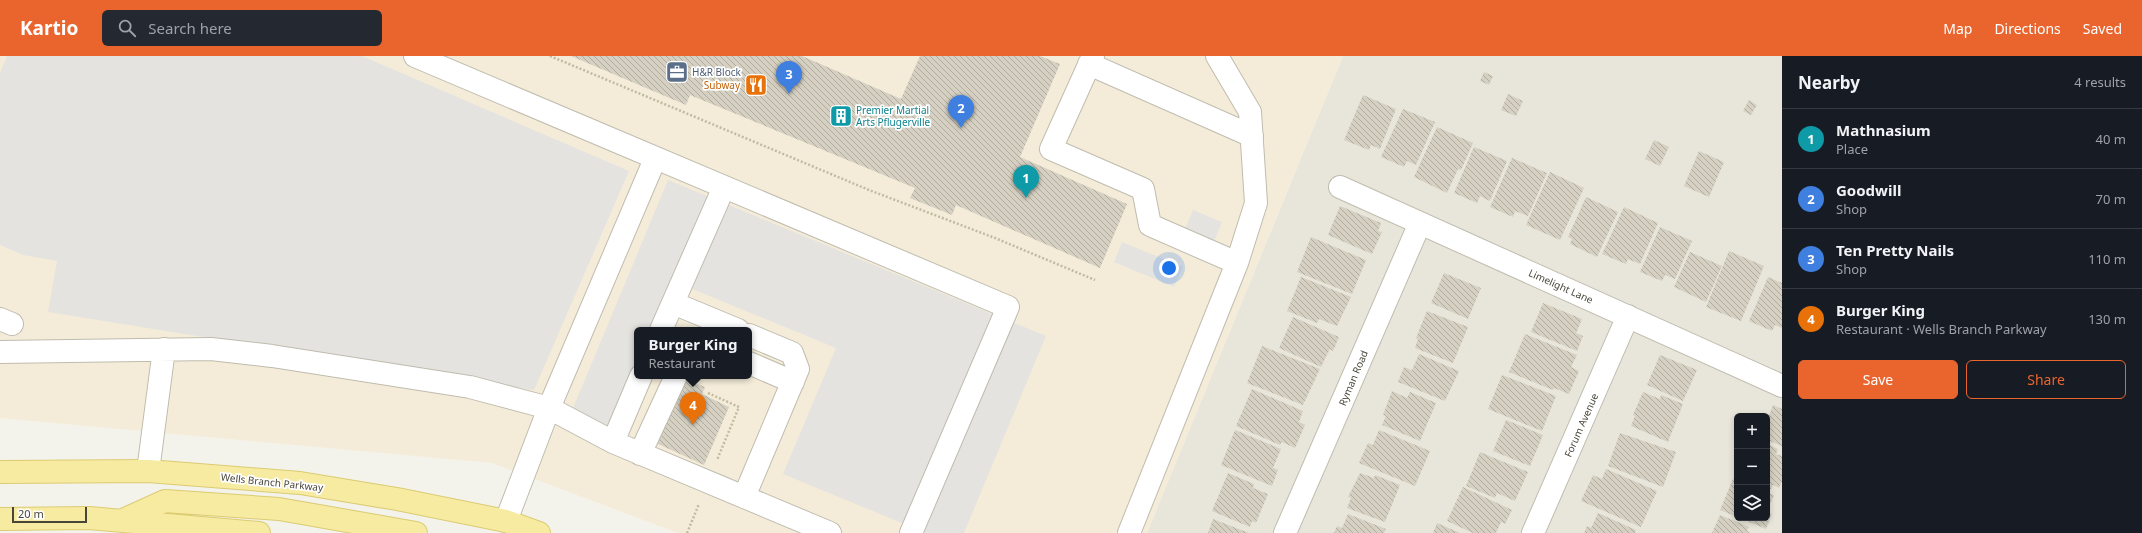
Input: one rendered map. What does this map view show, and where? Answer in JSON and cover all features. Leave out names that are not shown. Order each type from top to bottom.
[{"type":"main road","name":"Wells Branch Parkway","points":[[0,472],[148,471],[300,483],[397,499],[503,527],[539,533]]},
{"type":"main road","points":[[123,520],[165,501],[279,509],[416,533]]},
{"type":"main road","points":[[0,520],[89,518],[259,533]]},
{"type":"street","points":[[414,56],[1008,307],[911,533]]},
{"type":"street","points":[[1128,533],[1237,263],[1256,203],[1250,112],[1217,56]]},
{"type":"street","points":[[1237,263],[1150,225],[1143,189],[1051,149],[1091,60],[1252,136]]},
{"type":"street","points":[[503,527],[549,408],[655,159]]},
{"type":"street","points":[[662,327],[724,187]]},
{"type":"street","name":"Limelight Lane","points":[[1340,187],[1782,386]]},
{"type":"street","name":"Ryman Road","points":[[1285,533],[1420,223]]},
{"type":"street","points":[[673,303],[731,327]]},
{"type":"street","name":"Forum Avenue","points":[[1533,533],[1628,316]]},
{"type":"street","points":[[744,497],[798,369],[792,353],[752,336]]},
{"type":"street","points":[[148,471],[164,349]]},
{"type":"street","points":[[0,352],[211,349],[272,356],[470,388],[549,408],[613,442],[830,533]]},
{"type":"street","points":[[752,364],[793,382]]},
{"type":"street","points":[[613,442],[638,384],[651,379]]},
{"type":"street","points":[[640,454],[675,379]]},
{"type":"path","points":[[550,56],[869,190],[995,238],[1095,280]]},
{"type":"path","points":[[708,393],[739,408],[716,462]]},
{"type":"path","points":[[687,533],[699,504]]},
{"type":"shaded area","points":[[0,56],[1343,56],[1147,533],[678,533],[492,463],[0,418]]},
{"type":"shaded area","points":[[7,56],[362,56],[629,171],[534,390],[48,312],[57,261],[23,255],[0,245],[0,73]]},
{"type":"shaded area","points":[[1343,56],[1782,56],[1782,533],[1147,533]]},
{"type":"shaded area","points":[[668,180],[1046,336],[964,533],[926,533],[783,474],[836,348],[690,288],[673,327],[634,327],[634,379],[651,379],[627,436],[571,413]]},
{"type":"shaded area","points":[[1193,210],[1222,222],[1213,244],[1184,231]]},
{"type":"shaded area","points":[[1122,242],[1183,267],[1174,287],[1114,262]]},
{"type":"building","points":[[571,56],[802,56],[901,99],[920,56],[1040,56],[1060,64],[1020,157],[1127,204],[1100,268],[956,205],[952,215],[910,198],[915,188],[690,95],[686,105]]},
{"type":"building","points":[[1484,72],[1493,76],[1489,85],[1480,81]]},
{"type":"building","points":[[1508,94],[1523,101],[1516,116],[1501,110]]},
{"type":"building","points":[[1363,95],[1396,109],[1380,149],[1371,145],[1369,150],[1344,140]]},
{"type":"building","points":[[1749,100],[1757,105],[1751,115],[1743,111]]},
{"type":"building","points":[[1403,109],[1435,122],[1416,165],[1407,161],[1404,167],[1381,157]]},
{"type":"building","points":[[1437,127],[1473,143],[1461,170],[1458,169],[1447,193],[1414,177]]},
{"type":"building","points":[[1654,140],[1669,147],[1660,166],[1645,159]]},
{"type":"building","points":[[1474,147],[1507,161],[1490,201],[1480,196],[1477,203],[1454,193]]},
{"type":"building","points":[[1699,151],[1724,162],[1709,197],[1684,186]]},
{"type":"building","points":[[1512,158],[1547,173],[1528,216],[1515,211],[1513,217],[1490,207]]},
{"type":"building","points":[[1550,172],[1584,188],[1560,240],[1526,225]]},
{"type":"building","points":[[1586,197],[1618,212],[1597,257],[1570,244],[1572,239],[1568,237]]},
{"type":"building","points":[[1340,206],[1381,223],[1378,231],[1382,232],[1372,254],[1328,235]]},
{"type":"building","points":[[1624,207],[1658,223],[1640,264],[1628,259],[1626,264],[1602,254]]},
{"type":"building","points":[[1660,227],[1692,241],[1675,279],[1665,275],[1662,281],[1640,272]]},
{"type":"building","points":[[1311,237],[1366,260],[1352,294],[1297,272]]},
{"type":"building","points":[[1729,251],[1764,266],[1741,321],[1706,307]]},
{"type":"building","points":[[1690,252],[1722,266],[1706,302],[1674,287]]},
{"type":"building","points":[[1444,273],[1481,288],[1468,319],[1431,303]]},
{"type":"building","points":[[1301,277],[1351,297],[1337,326],[1319,319],[1317,323],[1287,311]]},
{"type":"building","points":[[1768,277],[1782,283],[1782,328],[1775,325],[1772,331],[1749,321]]},
{"type":"building","points":[[1543,303],[1582,319],[1576,333],[1583,336],[1577,351],[1531,332]]},
{"type":"building","points":[[1427,311],[1468,327],[1453,363],[1415,348],[1418,339],[1416,338]]},
{"type":"building","points":[[1293,317],[1339,337],[1333,351],[1330,349],[1321,367],[1279,348]]},
{"type":"building","points":[[1525,334],[1577,355],[1571,367],[1579,371],[1569,394],[1554,388],[1553,390],[1509,372]]},
{"type":"building","points":[[1262,346],[1320,369],[1303,405],[1247,383]]},
{"type":"building","points":[[1419,354],[1459,371],[1445,401],[1398,382],[1404,367],[1412,370]]},
{"type":"building","points":[[1660,355],[1697,370],[1683,401],[1647,385]]},
{"type":"building","points":[[1502,375],[1556,396],[1542,431],[1488,409]]},
{"type":"building","points":[[685,379],[705,387],[702,394],[729,407],[704,465],[656,443]]},
{"type":"building","points":[[1252,389],[1303,411],[1299,422],[1305,425],[1295,448],[1282,442],[1280,445],[1236,426]]},
{"type":"building","points":[[1392,391],[1407,398],[1410,392],[1436,403],[1420,441],[1382,425],[1386,416],[1383,415]]},
{"type":"building","points":[[1643,392],[1660,399],[1661,395],[1683,404],[1668,442],[1631,426],[1635,416],[1633,415]]},
{"type":"building","points":[[1773,405],[1782,409],[1782,446],[1770,441],[1770,413]]},
{"type":"building","points":[[1506,420],[1543,435],[1530,466],[1493,451]]},
{"type":"building","points":[[1235,430],[1281,449],[1273,468],[1278,470],[1272,486],[1221,465]]},
{"type":"building","points":[[1379,430],[1430,451],[1415,486],[1359,463],[1368,443],[1373,445]]},
{"type":"building","points":[[1620,433],[1676,452],[1663,487],[1608,466]]},
{"type":"building","points":[[1770,445],[1778,449],[1776,454],[1782,456],[1782,481],[1779,488],[1773,485],[1771,489]]},
{"type":"building","points":[[1480,452],[1528,472],[1515,501],[1497,493],[1495,498],[1466,486]]},
{"type":"building","points":[[1606,469],[1657,491],[1641,527],[1581,501],[1593,475],[1602,479]]},
{"type":"building","points":[[1228,473],[1254,484],[1253,488],[1268,494],[1256,523],[1252,521],[1250,527],[1212,511]]},
{"type":"building","points":[[1360,473],[1374,478],[1375,475],[1400,485],[1385,522],[1347,508],[1351,498],[1348,497]]},
{"type":"building","points":[[1733,479],[1734,516],[1720,510]]},
{"type":"building","points":[[1463,487],[1512,510],[1505,524],[1501,522],[1496,533],[1473,533],[1447,521]]},
{"type":"building","points":[[1770,494],[1774,495],[1770,505]]},
{"type":"building","points":[[1598,513],[1636,530],[1635,533],[1584,533],[1587,526],[1591,528]]},
{"type":"building","points":[[1348,514],[1386,529],[1384,533],[1334,533],[1337,526],[1342,528]]},
{"type":"building","points":[[1720,515],[1749,527],[1747,531],[1750,533],[1712,533]]},
{"type":"building","points":[[1213,519],[1249,533],[1208,533]]},
{"type":"building","points":[[1747,521],[1769,521],[1766,529]]},
{"type":"building","points":[[1437,523],[1460,533],[1433,533]]},
{"type":"place","name":"H&R Block","points":[[677,72]]},
{"type":"place","name":"Subway","points":[[756,85]]},
{"type":"place","name":"Ten Pretty Nails","points":[[789,94]]},
{"type":"place","name":"Premier Martial Arts Pflugerville","points":[[841,116]]},
{"type":"place","name":"Goodwill","points":[[961,128]]},
{"type":"place","name":"Mathnasium","points":[[1026,198]]},
{"type":"place","name":"Burger King","points":[[693,425]]}]
